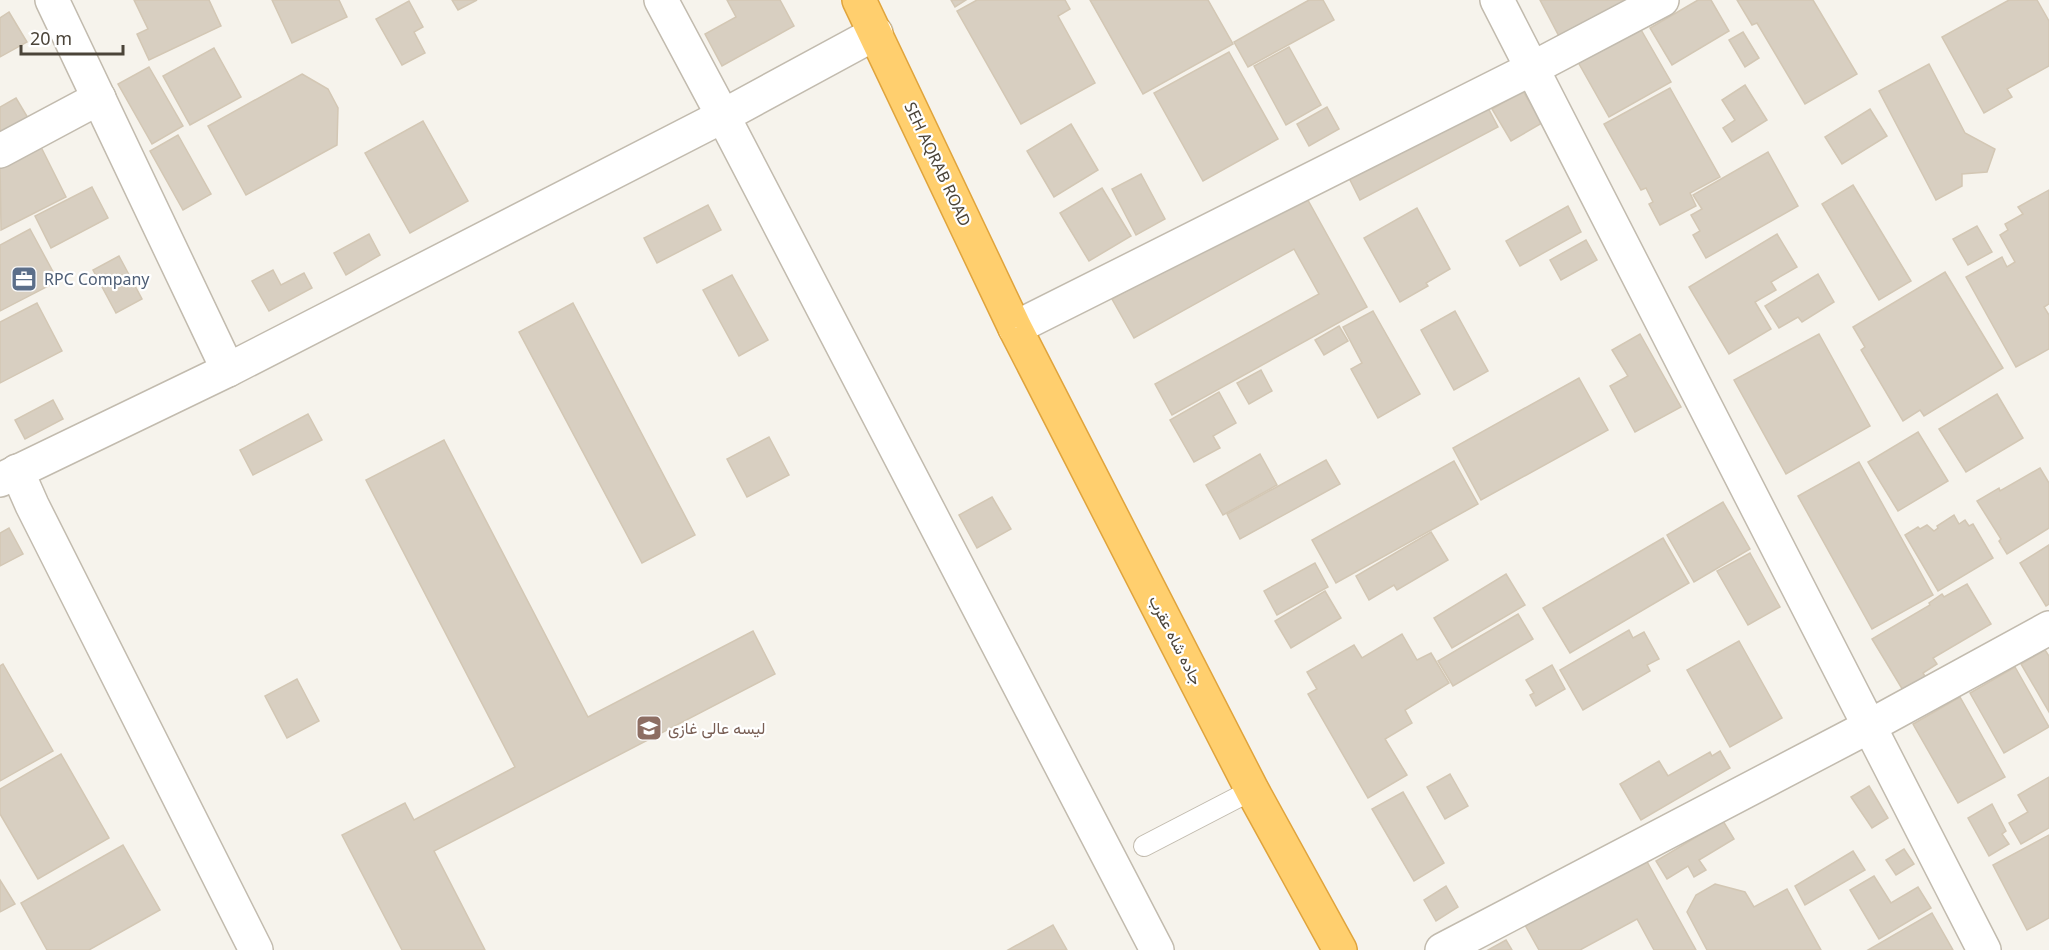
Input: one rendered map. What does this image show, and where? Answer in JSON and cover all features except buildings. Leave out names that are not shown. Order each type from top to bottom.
[{"type":"highway","name":"SEH AQRAB ROAD","points":[[859,0],[1016,328]]},
{"type":"highway","name":"جاده شاه عقرب","points":[[1016,328],[1252,790],[1340,950]]},
{"type":"street","points":[[52,0],[228,370]]},
{"type":"street","points":[[661,0],[1157,950]]},
{"type":"street","points":[[1497,0],[1984,950]]},
{"type":"street","points":[[1016,328],[1533,68],[1662,0]]},
{"type":"street","points":[[256,950],[32,505],[8,475],[228,370],[723,116],[876,33]]},
{"type":"street","points":[[0,151],[99,98]]},
{"type":"street","points":[[1442,950],[1868,727],[2049,628]]},
{"type":"lane","points":[[1144,846],[1252,790]]},
{"type":"place","name":"RPC Company","points":[[24,279]]},
{"type":"place","name":"لیسه عالی غازی","points":[[649,728]]}]
